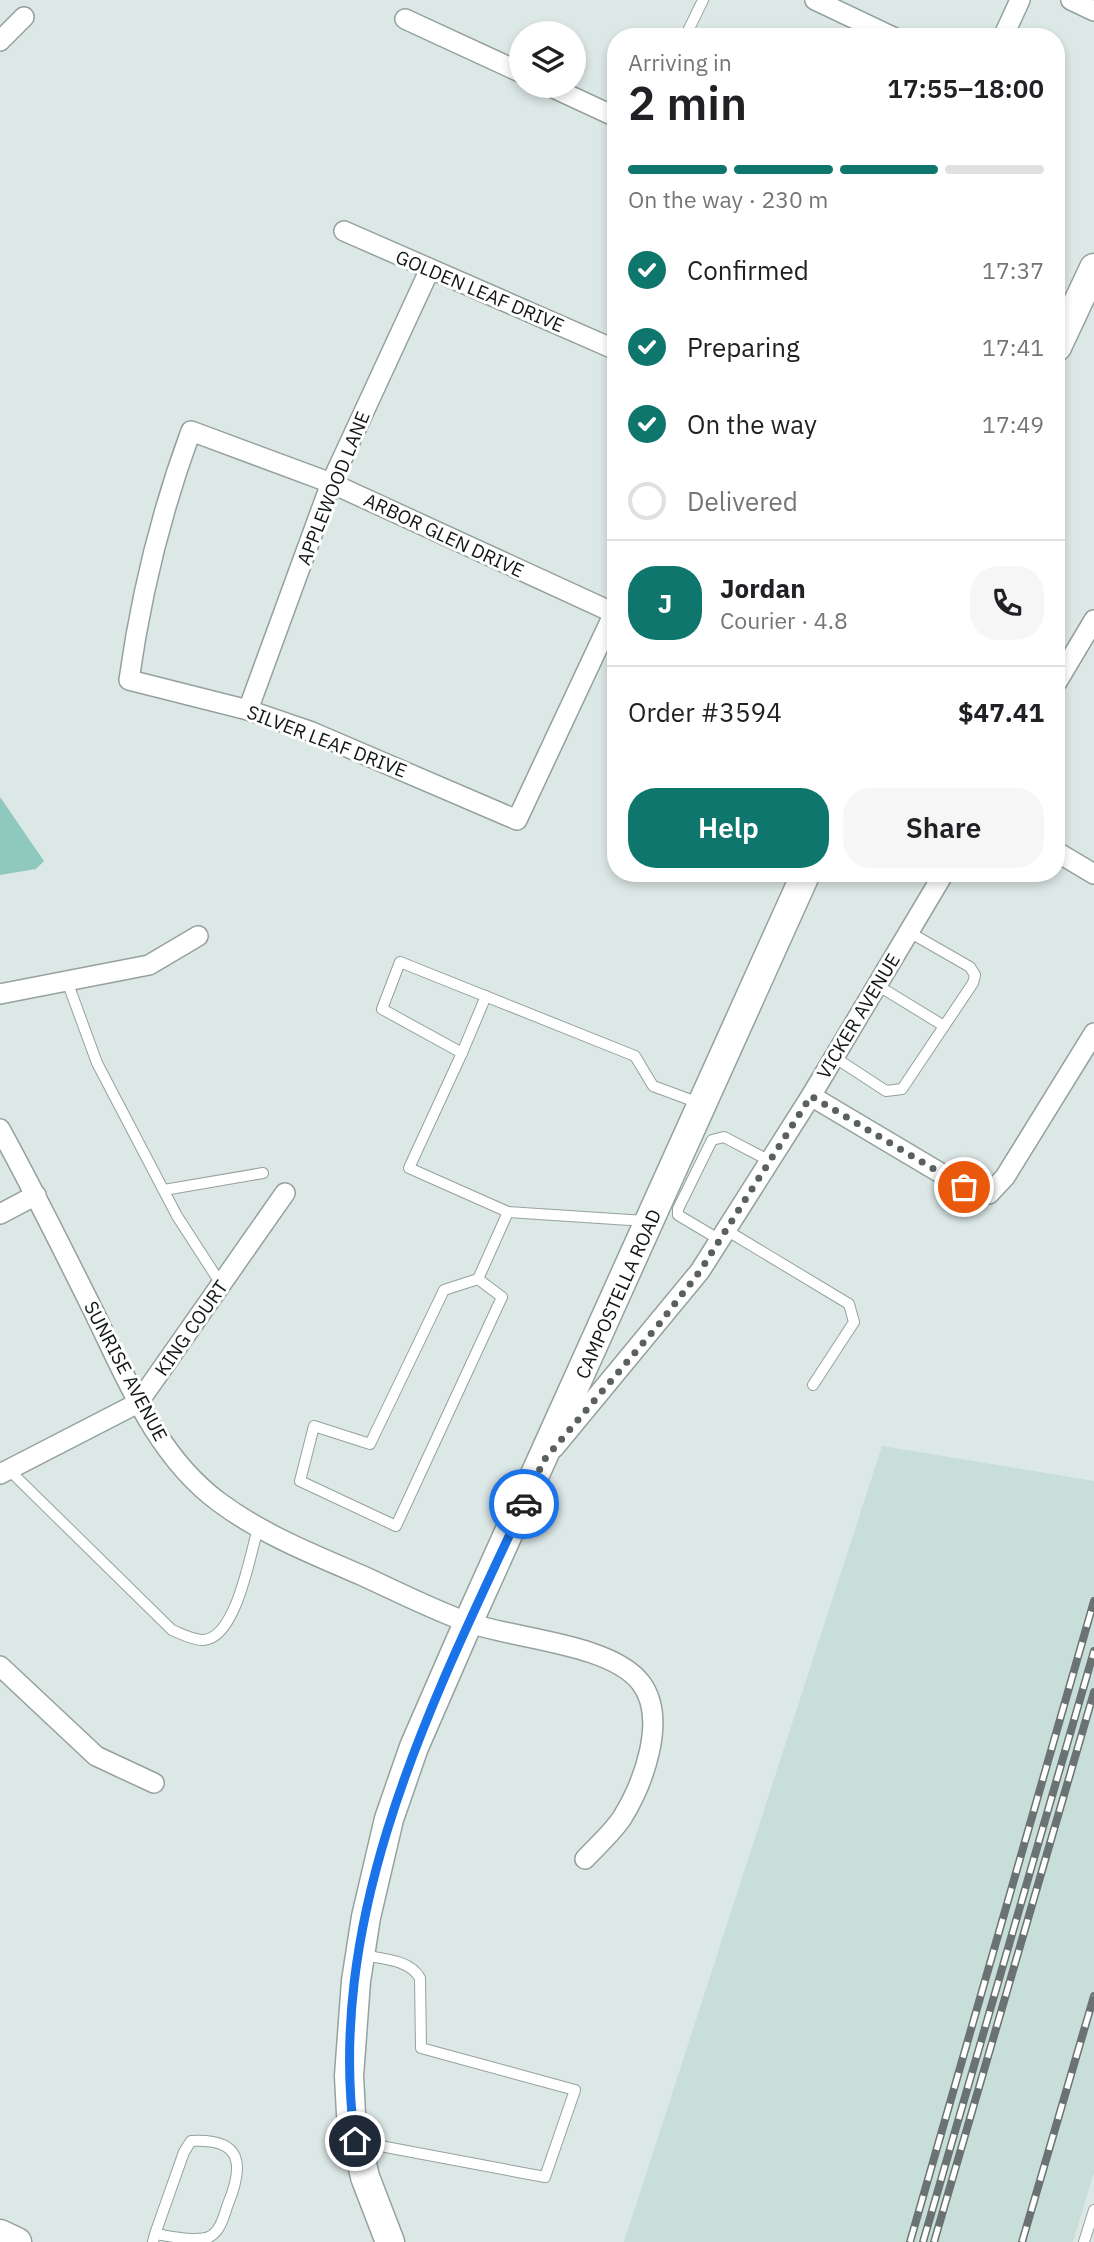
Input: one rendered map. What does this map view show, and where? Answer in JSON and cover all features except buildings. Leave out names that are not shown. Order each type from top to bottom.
[{"type":"main road","points":[[1065,330],[1094,268]]},
{"type":"main road","name":"CAMPOSTELLA ROAD","points":[[390,2242],[355,2141],[349,2076],[360,1954],[376,1869],[398,1792],[468,1623],[544,1460],[802,882]]},
{"type":"main road","points":[[0,2234],[17,2242]]},
{"type":"street","points":[[815,0],[874,28]]},
{"type":"street","points":[[1007,28],[1020,0]]},
{"type":"street","points":[[1071,0],[1094,11]]},
{"type":"street","points":[[0,41],[24,17]]},
{"type":"street","points":[[405,19],[509,67]]},
{"type":"street","points":[[575,98],[607,113]]},
{"type":"street","name":"GOLDEN LEAF DRIVE","points":[[344,231],[429,271],[607,346]]},
{"type":"street","name":"APPLEWOOD LANE","points":[[248,710],[331,483],[429,271]]},
{"type":"street","name":"ARBOR GLEN DRIVE","points":[[130,680],[149,565],[172,481],[191,431],[331,483],[607,608]]},
{"type":"street","points":[[1065,669],[1093,622]]},
{"type":"street","name":"SILVER LEAF DRIVE","points":[[130,680],[248,710],[362,752],[517,820],[607,629]]},
{"type":"street","points":[[1065,857],[1094,874]]},
{"type":"street","name":"VICKER AVENUE","points":[[544,1460],[660,1323],[723,1235],[811,1096],[939,882]]},
{"type":"street","points":[[0,994],[149,965],[198,936]]},
{"type":"street","points":[[811,1096],[964,1187],[976,1193],[989,1194],[1005,1177],[1094,1033]]},
{"type":"street","name":"SUNRISE AVENUE","points":[[0,1129],[36,1195],[138,1403],[175,1461],[217,1501],[258,1528],[468,1623],[589,1653],[623,1666],[641,1683],[652,1704],[653,1727],[644,1767],[621,1819],[585,1859]]},
{"type":"street","name":"KING COURT","points":[[4,1472],[138,1403],[285,1194]]},
{"type":"street","points":[[0,1214],[36,1195]]},
{"type":"street","points":[[0,1666],[96,1756],[154,1783]]},
{"type":"lane","points":[[689,28],[703,0]]},
{"type":"lane","points":[[834,1057],[886,1091],[896,1092],[902,1089],[975,975],[970,967],[909,932]]},
{"type":"lane","points":[[463,1053],[382,1009],[400,962],[635,1056],[653,1086],[703,1105]]},
{"type":"lane","points":[[67,981],[97,1063],[164,1190],[221,1284]]},
{"type":"lane","points":[[877,985],[944,1026]]},
{"type":"lane","points":[[486,996],[463,1053],[408,1168],[508,1212],[650,1221]]},
{"type":"lane","points":[[770,1161],[724,1137],[712,1140],[678,1209],[678,1216],[723,1235],[849,1304],[854,1322],[813,1385]]},
{"type":"lane","points":[[164,1190],[263,1173]]},
{"type":"lane","points":[[478,1279],[502,1297],[396,1525],[300,1481],[314,1426],[370,1444],[444,1290],[478,1279],[508,1212]]},
{"type":"lane","points":[[4,1472],[172,1630],[190,1638],[205,1641],[221,1632],[231,1619],[258,1528]]},
{"type":"lane","points":[[355,2141],[545,2176],[575,2090],[421,2048],[420,1978],[415,1969],[398,1961],[360,1954]]},
{"type":"lane","points":[[191,2141],[203,2141],[228,2149],[238,2162],[239,2176],[218,2230],[208,2238],[154,2238],[184,2152],[191,2141]]},
{"type":"lane","points":[[1084,2242],[1094,2210]]},
{"type":"shaded area","points":[[882,1446],[1094,1481],[1094,2172],[1073,2242],[624,2242]]},
{"type":"green space","points":[[0,797],[44,861],[36,869],[0,875]]},
{"type":"railway","points":[[910,2242],[1094,1601]]},
{"type":"railway","points":[[923,2242],[1094,1651]]},
{"type":"railway","points":[[934,2242],[1094,1692]]},
{"type":"railway","points":[[1022,2242],[1094,1996]]},
{"type":"way so far","points":[[524,1504],[544,1460],[660,1323],[700,1271],[811,1096],[964,1187]]},
{"type":"route","points":[[355,2141],[349,2076],[356,1981],[366,1917],[389,1819],[414,1747],[524,1504]]}]
